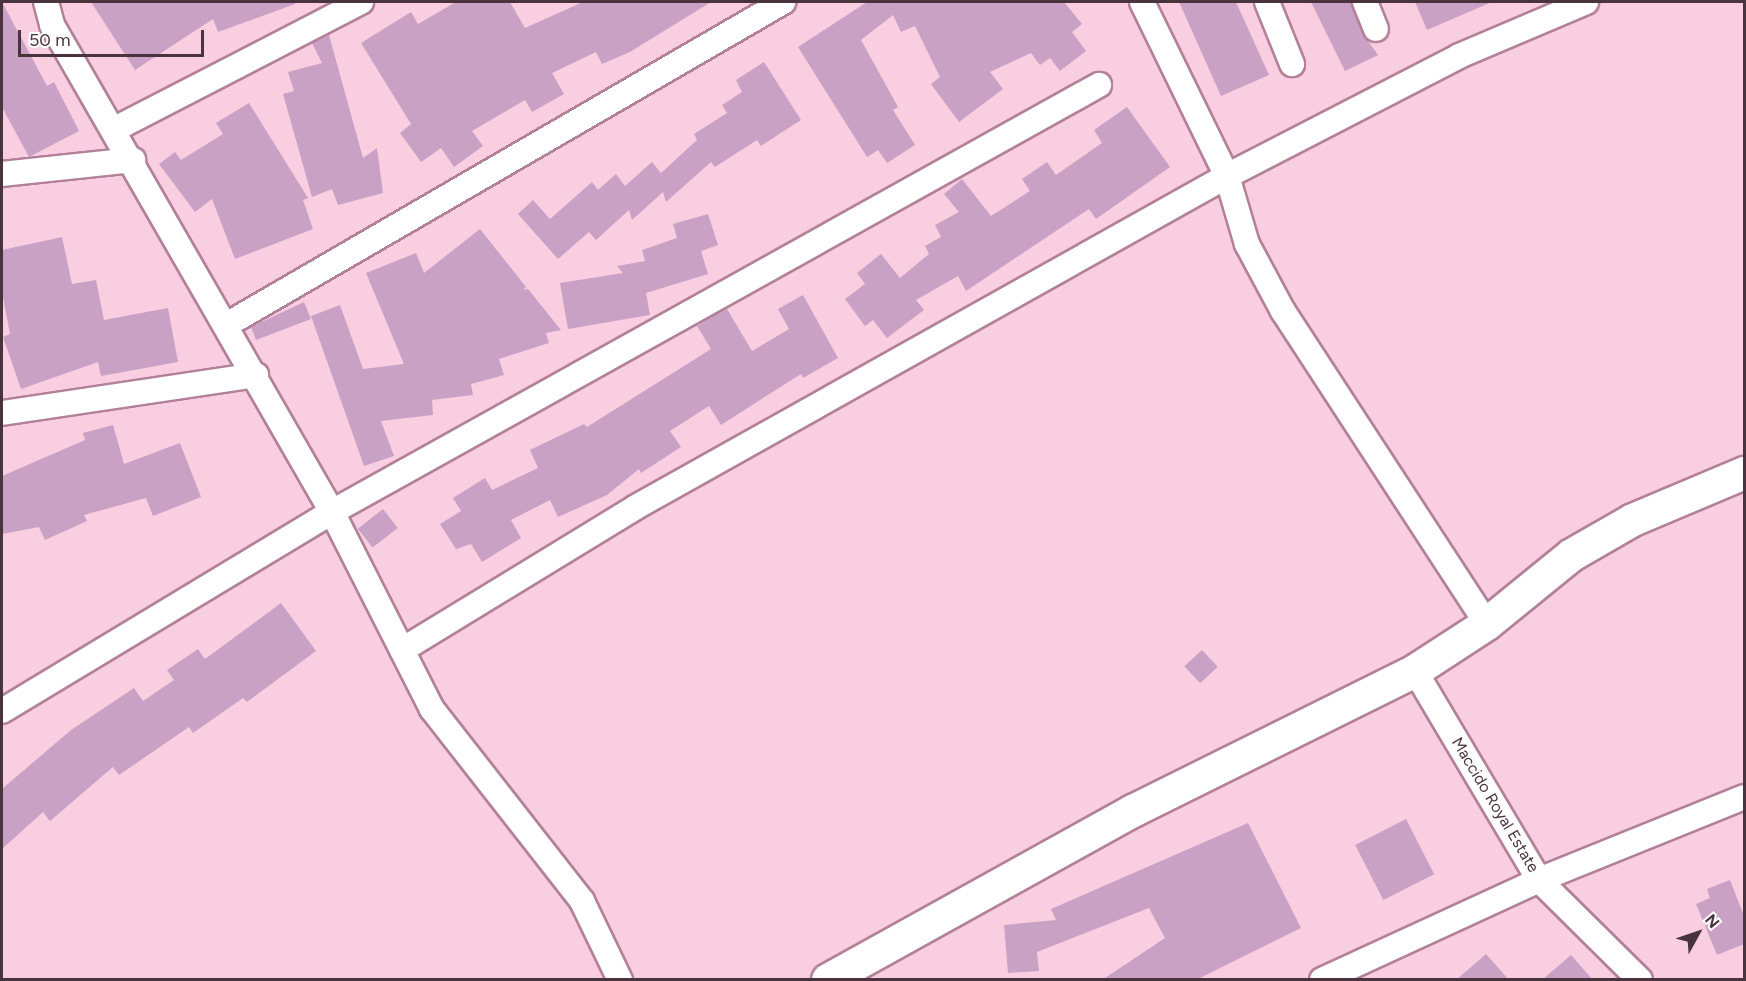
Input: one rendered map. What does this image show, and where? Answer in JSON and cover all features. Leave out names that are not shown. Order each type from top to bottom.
[{"type":"street","points":[[46,2],[52,25],[228,324],[332,512],[432,709],[582,901],[620,980]]},
{"type":"street","points":[[115,129],[361,2]]},
{"type":"street","points":[[228,324],[783,2]]},
{"type":"street","points":[[1142,2],[1227,176],[1247,244],[1283,311],[1487,624]]},
{"type":"street","points":[[1267,2],[1292,64]]},
{"type":"street","points":[[1365,2],[1376,29]]},
{"type":"street","points":[[402,650],[636,507],[1227,176],[1459,56],[1586,2]]},
{"type":"street","points":[[2,711],[332,512],[1099,85]]},
{"type":"street","points":[[2,174],[133,160]]},
{"type":"street","points":[[2,412],[256,375]]},
{"type":"street","points":[[828,980],[1134,811],[1415,671],[1487,624],[1572,555],[1634,520],[1744,473]]},
{"type":"street","name":"Maccido Royal Estate","points":[[1415,671],[1539,880],[1640,980]]},
{"type":"street","points":[[1322,980],[1348,974],[1539,880],[1744,797]]},
{"type":"building","points":[[2,2],[47,86],[54,82],[79,131],[29,157],[2,107]]},
{"type":"building","points":[[91,2],[294,2],[295,4],[218,32],[213,19],[135,70]]},
{"type":"building","points":[[456,2],[510,2],[525,28],[583,2],[711,2],[630,52],[602,64],[596,52],[552,73],[564,94],[532,112],[525,100],[472,131],[483,146],[454,167],[441,148],[421,162],[400,133],[411,124],[361,43],[411,12],[418,24]]},
{"type":"building","points":[[867,2],[1064,2],[1082,24],[1072,32],[1086,51],[1060,71],[1050,58],[1040,65],[1031,53],[990,72],[1003,89],[959,122],[931,84],[940,77],[915,26],[901,32],[893,15],[861,40],[898,107],[893,110],[915,145],[887,163],[878,150],[867,157],[798,47]]},
{"type":"building","points":[[1179,2],[1236,2],[1269,75],[1221,96]]},
{"type":"building","points":[[1311,2],[1351,2],[1363,34],[1378,55],[1345,71]]},
{"type":"building","points":[[1415,2],[1492,2],[1427,30]]},
{"type":"building","points":[[329,35],[363,158],[377,148],[383,193],[338,205],[332,189],[312,197],[283,94],[294,91],[288,72],[322,63],[312,43]]},
{"type":"building","points":[[764,62],[801,120],[761,146],[757,140],[715,167],[711,162],[666,202],[663,192],[632,220],[629,210],[596,240],[589,232],[558,259],[518,214],[533,200],[550,219],[592,182],[598,190],[616,174],[625,186],[652,162],[661,173],[697,140],[694,134],[727,113],[722,105],[742,92],[736,80]]},
{"type":"building","points":[[249,103],[308,198],[303,200],[313,229],[235,259],[212,199],[195,212],[159,164],[175,152],[181,160],[223,134],[216,123]]},
{"type":"building","points":[[1127,107],[1170,167],[1096,219],[1089,209],[966,291],[958,276],[916,300],[924,310],[887,338],[873,320],[865,326],[845,299],[865,284],[857,273],[881,254],[900,278],[929,254],[925,246],[941,237],[935,225],[959,212],[944,194],[962,179],[991,216],[1030,191],[1022,179],[1047,162],[1056,175],[1102,143],[1094,130]]},
{"type":"building","points":[[708,214],[718,245],[701,251],[708,274],[646,293],[650,315],[568,329],[560,283],[623,273],[617,266],[645,261],[642,250],[677,238],[673,224]]},
{"type":"building","points":[[480,229],[526,287],[523,290],[528,289],[561,330],[546,333],[549,343],[499,359],[504,375],[471,384],[473,395],[432,400],[433,415],[381,421],[394,456],[364,466],[311,316],[340,305],[363,369],[404,364],[366,273],[416,253],[424,273]]},
{"type":"building","points":[[62,237],[72,284],[96,280],[104,320],[168,308],[178,362],[101,376],[98,362],[21,389],[3,337],[10,334],[2,292],[2,250]]},
{"type":"building","points":[[803,295],[838,358],[803,378],[801,374],[721,425],[709,406],[670,431],[681,447],[641,473],[639,469],[607,495],[558,517],[550,500],[511,520],[521,538],[482,562],[471,544],[456,549],[440,524],[461,511],[453,498],[485,478],[492,490],[538,468],[530,450],[584,424],[587,427],[711,349],[697,326],[715,315],[727,309],[752,351],[789,329],[778,309]]},
{"type":"building","points":[[304,302],[311,319],[256,340],[251,327]]},
{"type":"building","points":[[113,425],[124,464],[180,443],[201,497],[153,516],[146,498],[84,515],[87,521],[45,540],[39,527],[2,534],[2,476],[85,440],[83,433]]},
{"type":"building","points":[[383,509],[398,528],[373,548],[358,529]]},
{"type":"building","points":[[281,603],[316,651],[247,702],[243,698],[193,733],[189,727],[119,775],[113,767],[50,821],[43,812],[2,849],[2,789],[71,730],[134,688],[143,701],[174,680],[167,670],[198,649],[205,659]]},
{"type":"building","points":[[1202,650],[1218,667],[1200,683],[1184,666]]},
{"type":"building","points":[[1406,819],[1434,874],[1383,900],[1355,845]]},
{"type":"building","points":[[1248,823],[1301,928],[1196,980],[1102,980],[1165,938],[1149,908],[1037,952],[1039,971],[1008,973],[1004,925],[1056,920],[1051,909]]},
{"type":"building","points":[[1730,880],[1744,916],[1744,944],[1717,955],[1696,904],[1710,898],[1707,889]]},
{"type":"building","points":[[1486,954],[1509,980],[1456,980]]},
{"type":"building","points":[[1571,955],[1593,980],[1542,980]]}]
